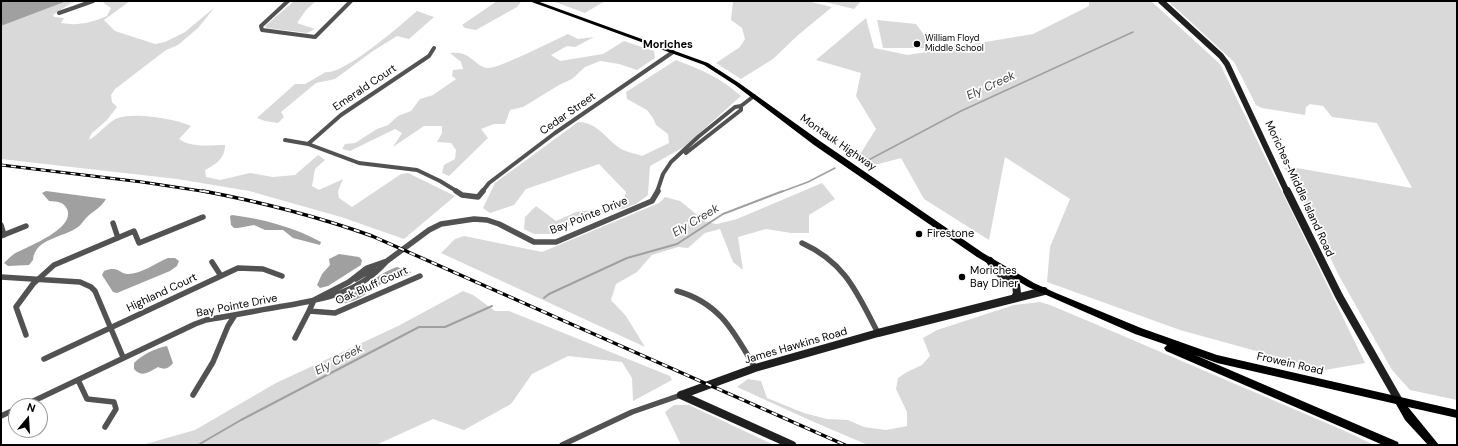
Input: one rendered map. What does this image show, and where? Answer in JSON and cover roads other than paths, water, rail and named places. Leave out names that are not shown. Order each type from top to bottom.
[{"type":"main road","name":"Montauk Highway","points":[[532,1],[706,64],[754,96],[817,143],[990,261],[1044,291],[1122,325]]},
{"type":"main road","name":"Moriches-Middle Island Road","points":[[1161,1],[1226,62],[1331,282],[1399,401]]},
{"type":"main road","points":[[990,261],[998,272],[1008,278],[1018,288],[1015,298]]},
{"type":"main road","name":"James Hawkins Road","points":[[681,395],[755,368],[878,333],[1044,291]]},
{"type":"main road","name":"Frowein Road","points":[[1122,325],[1228,362],[1457,414]]},
{"type":"main road","points":[[1122,325],[1171,348],[1394,445]]},
{"type":"main road","points":[[681,395],[792,445]]},
{"type":"main road","points":[[1399,401],[1409,417],[1434,445]]},
{"type":"street","points":[[59,13],[93,1]]},
{"type":"street","points":[[288,1],[261,26],[262,30],[315,37],[351,1]]},
{"type":"street","name":"Emerald Court","points":[[308,144],[341,115],[429,56],[434,48]]},
{"type":"street","name":"Cedar Street","points":[[308,144],[359,163],[417,170],[462,194],[478,196],[490,183],[555,133],[673,52]]},
{"type":"street","name":"Bay Pointe Drive","points":[[40,398],[123,357],[206,320],[336,295],[354,287],[373,275],[386,261],[429,230],[441,224],[457,220],[487,220],[504,226],[534,242],[556,242],[652,201],[658,195],[661,179],[670,164],[735,115],[741,110],[741,106],[754,96]]},
{"type":"street","points":[[285,140],[308,144]]},
{"type":"street","points":[[26,336],[16,307],[20,300],[45,271],[54,265],[134,231],[139,243],[203,217]]},
{"type":"street","points":[[113,223],[118,238]]},
{"type":"street","points":[[1,225],[3,235],[26,226]]},
{"type":"street","points":[[802,243],[828,257],[843,271],[878,333]]},
{"type":"street","name":"Bay Pointe Drive","points":[[314,300],[349,282],[367,268],[386,261]]},
{"type":"street","points":[[212,262],[221,276]]},
{"type":"street","name":"Highland Court","points":[[44,359],[238,268],[263,269],[282,276]]},
{"type":"street","name":"Oak Bluff Court","points":[[309,311],[335,313],[420,276]]},
{"type":"street","points":[[1,277],[80,282],[91,287],[95,291],[123,357]]},
{"type":"street","points":[[349,282],[354,287]]},
{"type":"street","points":[[677,291],[689,293],[715,310],[730,327],[755,368]]},
{"type":"street","points":[[295,338],[314,300]]},
{"type":"street","points":[[193,395],[213,362],[228,326],[235,315]]},
{"type":"street","points":[[78,380],[87,399],[114,402],[116,409],[105,427]]},
{"type":"street","name":"James Hawkins Road","points":[[562,445],[632,412],[681,395]]},
{"type":"waterway","name":"Ely Creek","points":[[861,164],[961,111],[1133,32]]},
{"type":"waterway","name":"Ely Creek","points":[[781,192],[808,182],[835,168]]},
{"type":"waterway","name":"Ely Creek","points":[[544,298],[549,294],[627,258],[677,244],[723,214],[783,191]]},
{"type":"waterway","name":"Ely Creek","points":[[198,445],[241,420],[419,327],[445,327],[492,306]]},
{"type":"railway","points":[[1,165],[142,182],[207,192]]},
{"type":"railway","points":[[203,191],[207,192]]},
{"type":"railway","points":[[207,192],[288,210],[372,236],[845,445]]},
{"type":"place","name":"William Floyd Middle School","points":[[917,44]]},
{"type":"place","name":"Firestone","points":[[919,234]]},
{"type":"place","name":"Moriches Bay Diner","points":[[962,277]]},
{"type":"district","name":"Moriches","points":[[668,45]]}]
